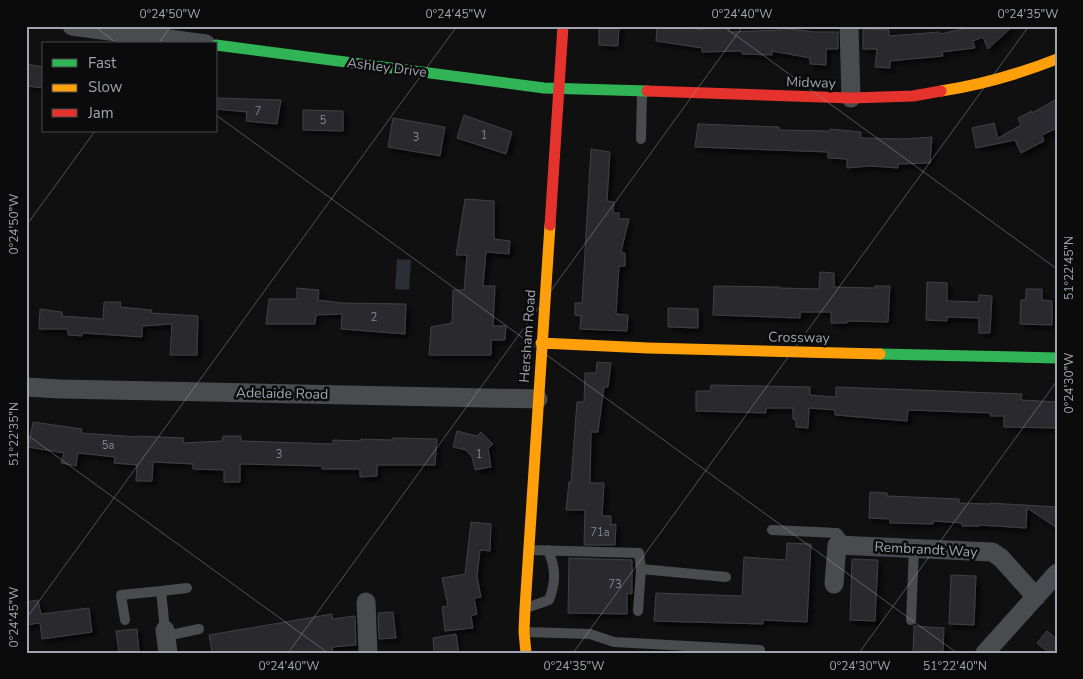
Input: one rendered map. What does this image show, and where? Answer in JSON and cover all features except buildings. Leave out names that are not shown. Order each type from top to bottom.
[{"type":"street","points":[[72,26],[191,42]]},
{"type":"street","name":"Hersham Road","points":[[524,651],[541,342],[563,26]]},
{"type":"street","points":[[849,26],[851,98]]},
{"type":"street","name":"Ashley Drive","points":[[218,45],[558,88]]},
{"type":"street","name":"Midway","points":[[558,88],[851,98],[913,96],[973,86],[1021,73],[1057,59]]},
{"type":"street","name":"Crossway","points":[[541,342],[648,348],[1057,358]]},
{"type":"street","name":"Adelaide Road","points":[[26,387],[538,399]]},
{"type":"street","points":[[834,584],[837,544],[846,544]]},
{"type":"street","name":"Rembrandt Way","points":[[846,544],[992,552],[1001,558],[1036,597]]},
{"type":"street","points":[[985,653],[1055,577]]},
{"type":"street","points":[[366,602],[368,653]]},
{"type":"lane","points":[[641,139],[642,90]]},
{"type":"lane","points":[[772,530],[837,533],[846,544]]},
{"type":"lane","points":[[910,620],[914,548]]},
{"type":"lane","points":[[529,550],[639,554],[641,569],[638,611]]},
{"type":"lane","points":[[525,608],[549,600],[554,587],[554,565],[548,550]]},
{"type":"lane","points":[[641,569],[726,577]]},
{"type":"lane","points":[[125,620],[121,595],[187,588]]},
{"type":"lane","points":[[161,591],[166,640],[199,629]]},
{"type":"lane","points":[[524,632],[590,634],[614,642],[760,650],[760,653]]},
{"type":"shaded area","points":[[397,259],[411,260],[409,290],[395,289]]},
{"type":"traffic: fast","points":[[218,45],[544,88],[647,91]]},
{"type":"traffic: fast","points":[[880,354],[1057,358]]},
{"type":"traffic: slow","points":[[941,91],[971,86],[1057,59]]},
{"type":"traffic: slow","points":[[526,653],[524,632],[525,608],[550,225]]},
{"type":"traffic: slow","points":[[541,343],[648,348],[880,354]]},
{"type":"traffic: jam","points":[[550,225],[563,26]]},
{"type":"traffic: jam","points":[[647,91],[851,98],[913,96],[941,91]]}]
